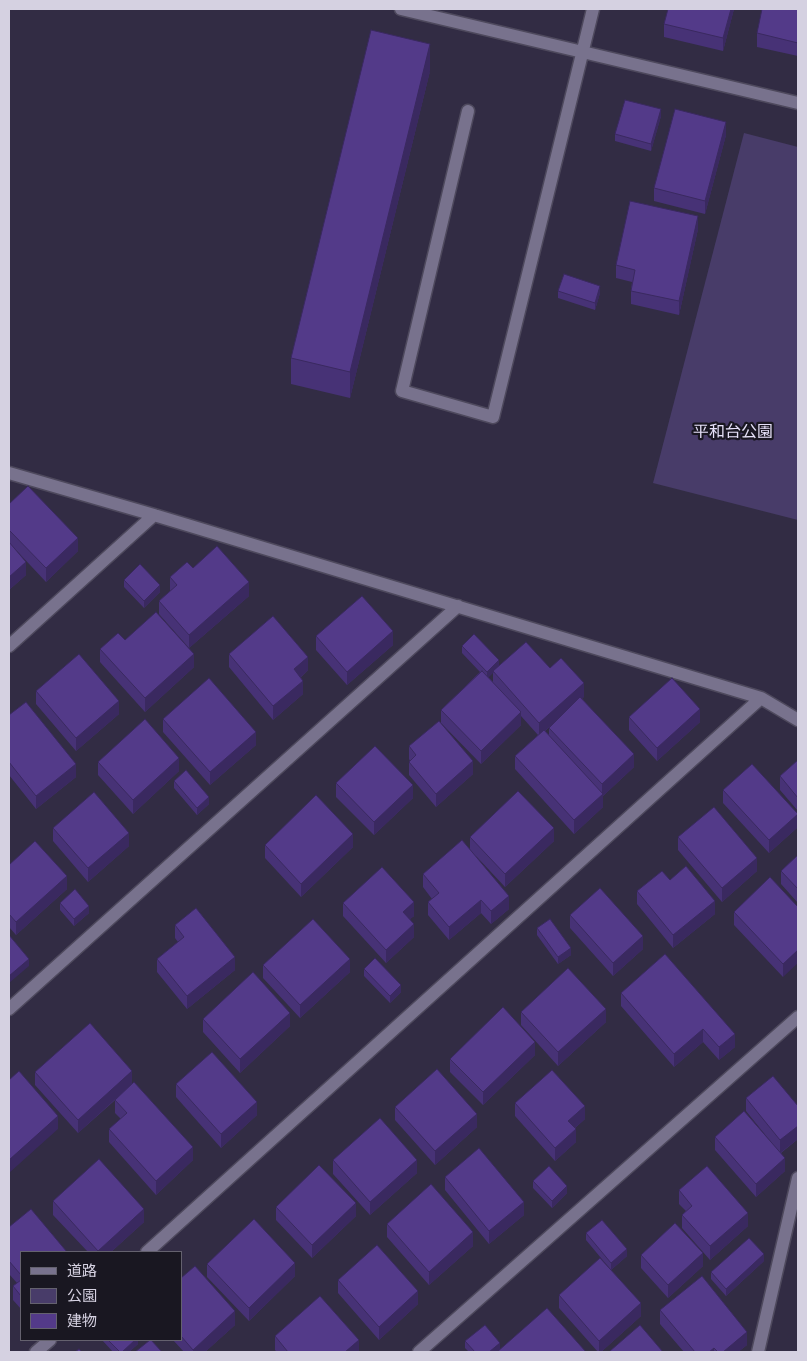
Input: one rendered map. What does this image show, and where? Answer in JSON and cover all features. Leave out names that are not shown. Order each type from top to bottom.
[{"type":"street","points":[[401,9],[798,103]]},
{"type":"street","points":[[468,111],[402,391],[493,417],[593,9]]},
{"type":"street","points":[[9,474],[154,515],[761,698],[798,720]]},
{"type":"street","points":[[9,646],[154,515]]},
{"type":"street","points":[[9,1009],[458,606]]},
{"type":"street","points":[[148,1251],[761,698]]},
{"type":"street","points":[[419,1352],[798,1017]]},
{"type":"street","points":[[758,1352],[798,1178]]},
{"type":"street","points":[[36,1352],[49,1341]]},
{"type":"green space","name":"平和台公園","points":[[744,133],[798,147],[798,520],[653,483]]},
{"type":"building","points":[[668,9],[731,9],[723,38],[664,24]]},
{"type":"building","points":[[762,9],[798,9],[798,43],[757,33]]},
{"type":"building","points":[[371,30],[430,44],[350,372],[291,358]]},
{"type":"building","points":[[625,100],[661,109],[651,144],[615,134]]},
{"type":"building","points":[[675,109],[726,122],[705,201],[654,188]]},
{"type":"building","points":[[630,201],[698,216],[679,301],[631,291],[635,270],[616,265]]},
{"type":"building","points":[[564,274],[600,286],[595,303],[558,291]]},
{"type":"building","points":[[28,486],[78,538],[46,568],[9,530],[9,504]]},
{"type":"building","points":[[9,542],[26,562],[9,577]]},
{"type":"building","points":[[217,546],[249,582],[189,635],[159,601],[177,585],[170,577],[187,562],[193,568]]},
{"type":"building","points":[[140,564],[160,585],[144,601],[124,580]]},
{"type":"building","points":[[362,596],[393,631],[347,672],[316,636]]},
{"type":"building","points":[[156,612],[194,654],[145,698],[100,649],[118,633],[125,640]]},
{"type":"building","points":[[273,616],[308,657],[294,669],[303,681],[273,706],[229,654]]},
{"type":"building","points":[[474,634],[499,660],[487,672],[462,646]]},
{"type":"building","points":[[526,642],[550,668],[561,658],[584,683],[539,723],[493,671]]},
{"type":"building","points":[[79,654],[119,701],[76,738],[36,691]]},
{"type":"building","points":[[482,671],[521,712],[481,751],[441,710]]},
{"type":"building","points":[[209,678],[256,732],[210,772],[163,719]]},
{"type":"building","points":[[672,678],[700,709],[657,748],[629,717]]},
{"type":"building","points":[[580,697],[634,754],[602,784],[549,728]]},
{"type":"building","points":[[26,702],[76,764],[36,796],[9,762],[9,715]]},
{"type":"building","points":[[145,719],[179,758],[133,800],[98,762]]},
{"type":"building","points":[[439,721],[473,761],[436,794],[409,762],[416,755],[409,746]]},
{"type":"building","points":[[544,730],[603,794],[574,820],[515,756]]},
{"type":"building","points":[[375,746],[413,785],[374,822],[336,783]]},
{"type":"building","points":[[798,760],[798,798],[780,776]]},
{"type":"building","points":[[752,764],[798,814],[769,840],[723,790]]},
{"type":"building","points":[[186,770],[209,797],[197,808],[174,781]]},
{"type":"building","points":[[518,791],[554,828],[505,874],[470,837]]},
{"type":"building","points":[[94,792],[129,833],[88,868],[53,828]]},
{"type":"building","points":[[316,795],[353,834],[301,884],[265,845]]},
{"type":"building","points":[[714,807],[757,858],[722,888],[678,837]]},
{"type":"building","points":[[462,840],[509,896],[491,911],[481,900],[449,927],[428,902],[439,893],[423,874]]},
{"type":"building","points":[[35,841],[67,876],[16,922],[9,914],[9,865]]},
{"type":"building","points":[[798,855],[798,889],[781,871]]},
{"type":"building","points":[[686,866],[715,901],[673,935],[637,891],[662,871],[670,880]]},
{"type":"building","points":[[382,867],[414,902],[403,912],[414,924],[386,950],[343,903]]},
{"type":"building","points":[[770,877],[798,907],[798,950],[783,964],[734,912]]},
{"type":"building","points":[[600,888],[643,936],[613,963],[570,915]]},
{"type":"building","points":[[75,889],[89,906],[74,919],[60,903]]},
{"type":"building","points":[[196,908],[235,957],[187,996],[157,959],[184,937],[175,925]]},
{"type":"building","points":[[313,919],[350,959],[300,1005],[263,965]]},
{"type":"building","points":[[550,919],[571,948],[558,957],[537,928]]},
{"type":"building","points":[[9,935],[29,959],[9,976]]},
{"type":"building","points":[[665,954],[735,1034],[719,1047],[703,1029],[674,1054],[621,993]]},
{"type":"building","points":[[375,958],[401,985],[390,996],[364,969]]},
{"type":"building","points":[[568,968],[606,1009],[558,1052],[521,1012]]},
{"type":"building","points":[[253,972],[290,1013],[240,1059],[203,1019]]},
{"type":"building","points":[[503,1007],[535,1042],[483,1092],[450,1059]]},
{"type":"building","points":[[90,1023],[132,1071],[78,1120],[35,1072]]},
{"type":"building","points":[[212,1052],[257,1102],[221,1134],[176,1084]]},
{"type":"building","points":[[437,1069],[477,1114],[435,1151],[395,1107]]},
{"type":"building","points":[[552,1070],[585,1106],[568,1121],[576,1129],[555,1148],[515,1103]]},
{"type":"building","points":[[19,1071],[58,1116],[9,1160],[9,1080]]},
{"type":"building","points":[[773,1076],[798,1106],[798,1126],[780,1140],[746,1098]]},
{"type":"building","points":[[134,1082],[193,1147],[156,1181],[109,1129],[127,1113],[115,1100]]},
{"type":"building","points":[[744,1111],[785,1158],[756,1184],[715,1137]]},
{"type":"building","points":[[380,1118],[417,1160],[370,1202],[333,1160]]},
{"type":"building","points":[[479,1148],[524,1202],[489,1231],[445,1177]]},
{"type":"building","points":[[99,1159],[144,1209],[98,1251],[53,1201]]},
{"type":"building","points":[[319,1165],[356,1203],[312,1245],[276,1207]]},
{"type":"building","points":[[549,1166],[567,1186],[552,1201],[533,1181]]},
{"type":"building","points":[[707,1166],[748,1213],[710,1246],[682,1215],[692,1206],[679,1190]]},
{"type":"building","points":[[431,1184],[473,1232],[429,1272],[387,1224]]},
{"type":"building","points":[[31,1209],[66,1251],[20,1251],[20,1274],[9,1261],[9,1227]]},
{"type":"building","points":[[254,1219],[295,1263],[249,1308],[207,1264]]},
{"type":"building","points":[[602,1220],[627,1249],[611,1263],[586,1233]]},
{"type":"building","points":[[675,1223],[703,1253],[668,1285],[641,1255]]},
{"type":"building","points":[[749,1238],[764,1254],[726,1289],[711,1272]]},
{"type":"building","points":[[377,1245],[418,1291],[379,1327],[338,1280]]},
{"type":"building","points":[[600,1258],[641,1303],[599,1341],[559,1295]]},
{"type":"building","points":[[195,1266],[235,1311],[193,1350],[182,1337],[182,1277]]},
{"type":"building","points":[[702,1276],[747,1332],[723,1352],[718,1352],[714,1348],[709,1352],[695,1352],[660,1310]]},
{"type":"building","points":[[20,1281],[20,1295],[13,1286]]},
{"type":"building","points":[[320,1296],[359,1340],[345,1352],[288,1352],[275,1336]]},
{"type":"building","points":[[547,1308],[586,1352],[497,1352]]},
{"type":"building","points":[[485,1325],[500,1343],[489,1352],[475,1352],[465,1341]]},
{"type":"building","points":[[640,1325],[663,1352],[610,1351]]},
{"type":"building","points":[[109,1341],[134,1341],[122,1352]]},
{"type":"building","points":[[149,1341],[152,1341],[162,1352],[135,1352]]}]
